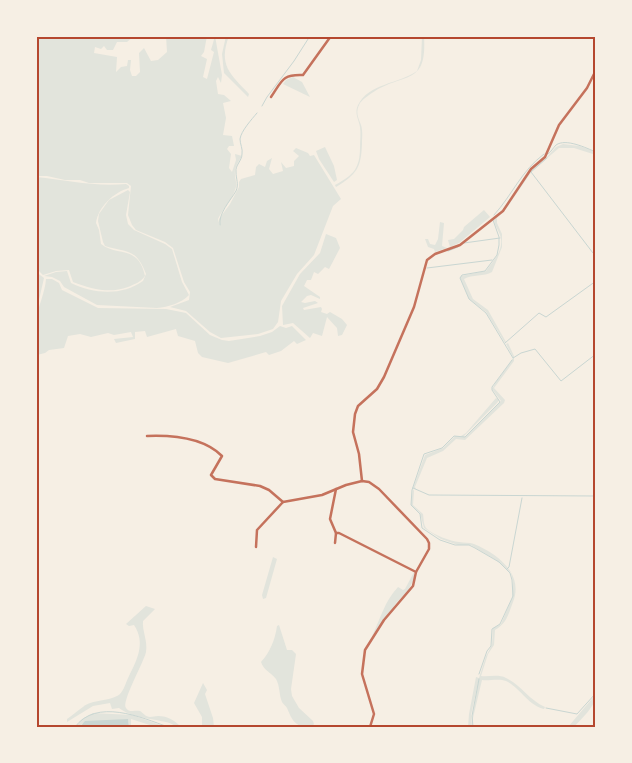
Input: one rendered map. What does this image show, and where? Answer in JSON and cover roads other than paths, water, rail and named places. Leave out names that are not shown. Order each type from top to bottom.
[{"type":"street","points":[[271,97],[289,75],[303,75],[331,36]]},
{"type":"street","points":[[362,481],[359,454],[353,432],[354,414],[358,406],[377,389],[384,377],[414,307],[427,260],[435,254],[460,245],[503,211],[531,169],[545,157],[559,125],[587,88],[596,70]]},
{"type":"street","points":[[147,436],[184,437],[206,446],[222,456],[211,475],[215,479],[260,486],[269,490],[283,502]]},
{"type":"street","points":[[256,547],[257,530],[283,502],[322,494],[362,481],[374,484],[427,539],[429,550],[416,572],[413,586],[384,620],[365,650],[362,674],[374,714],[370,727]]},
{"type":"street","points":[[335,543],[336,533],[330,519],[336,489]]},
{"type":"street","points":[[336,533],[416,572]]},
{"type":"waterway","points":[[262,106],[310,36]]},
{"type":"waterway","points":[[220,225],[221,216],[237,188],[236,170],[241,159],[240,139],[242,132],[257,113]]},
{"type":"waterway","points":[[548,154],[560,143],[576,144],[596,152]]},
{"type":"waterway","points":[[494,215],[523,175],[544,154]]},
{"type":"waterway","points":[[547,158],[531,172],[593,253],[596,251]]},
{"type":"waterway","points":[[493,220],[499,237],[497,255],[485,271],[462,275],[460,278],[469,299],[486,313],[513,358],[521,353],[535,349],[561,381],[596,354]]},
{"type":"waterway","points":[[464,243],[500,238]]},
{"type":"waterway","points":[[448,251],[458,247]]},
{"type":"waterway","points":[[427,268],[492,260]]},
{"type":"waterway","points":[[505,343],[539,313],[546,317],[596,281]]},
{"type":"waterway","points":[[479,674],[487,651],[491,646],[492,629],[500,624],[513,596],[510,573],[499,562],[475,548],[469,545],[455,545],[440,540],[422,528],[420,514],[411,505],[412,490],[424,454],[442,448],[454,436],[465,437],[500,402],[492,387],[512,360]]},
{"type":"waterway","points":[[413,488],[429,495],[596,496]]},
{"type":"waterway","points":[[507,569],[509,567],[522,498]]},
{"type":"waterway","points":[[473,727],[472,716],[479,679]]},
{"type":"waterway","points":[[546,708],[577,714],[596,693]]},
{"type":"waterway","points":[[75,727],[84,718],[95,713],[107,712],[132,715],[168,727]]}]
